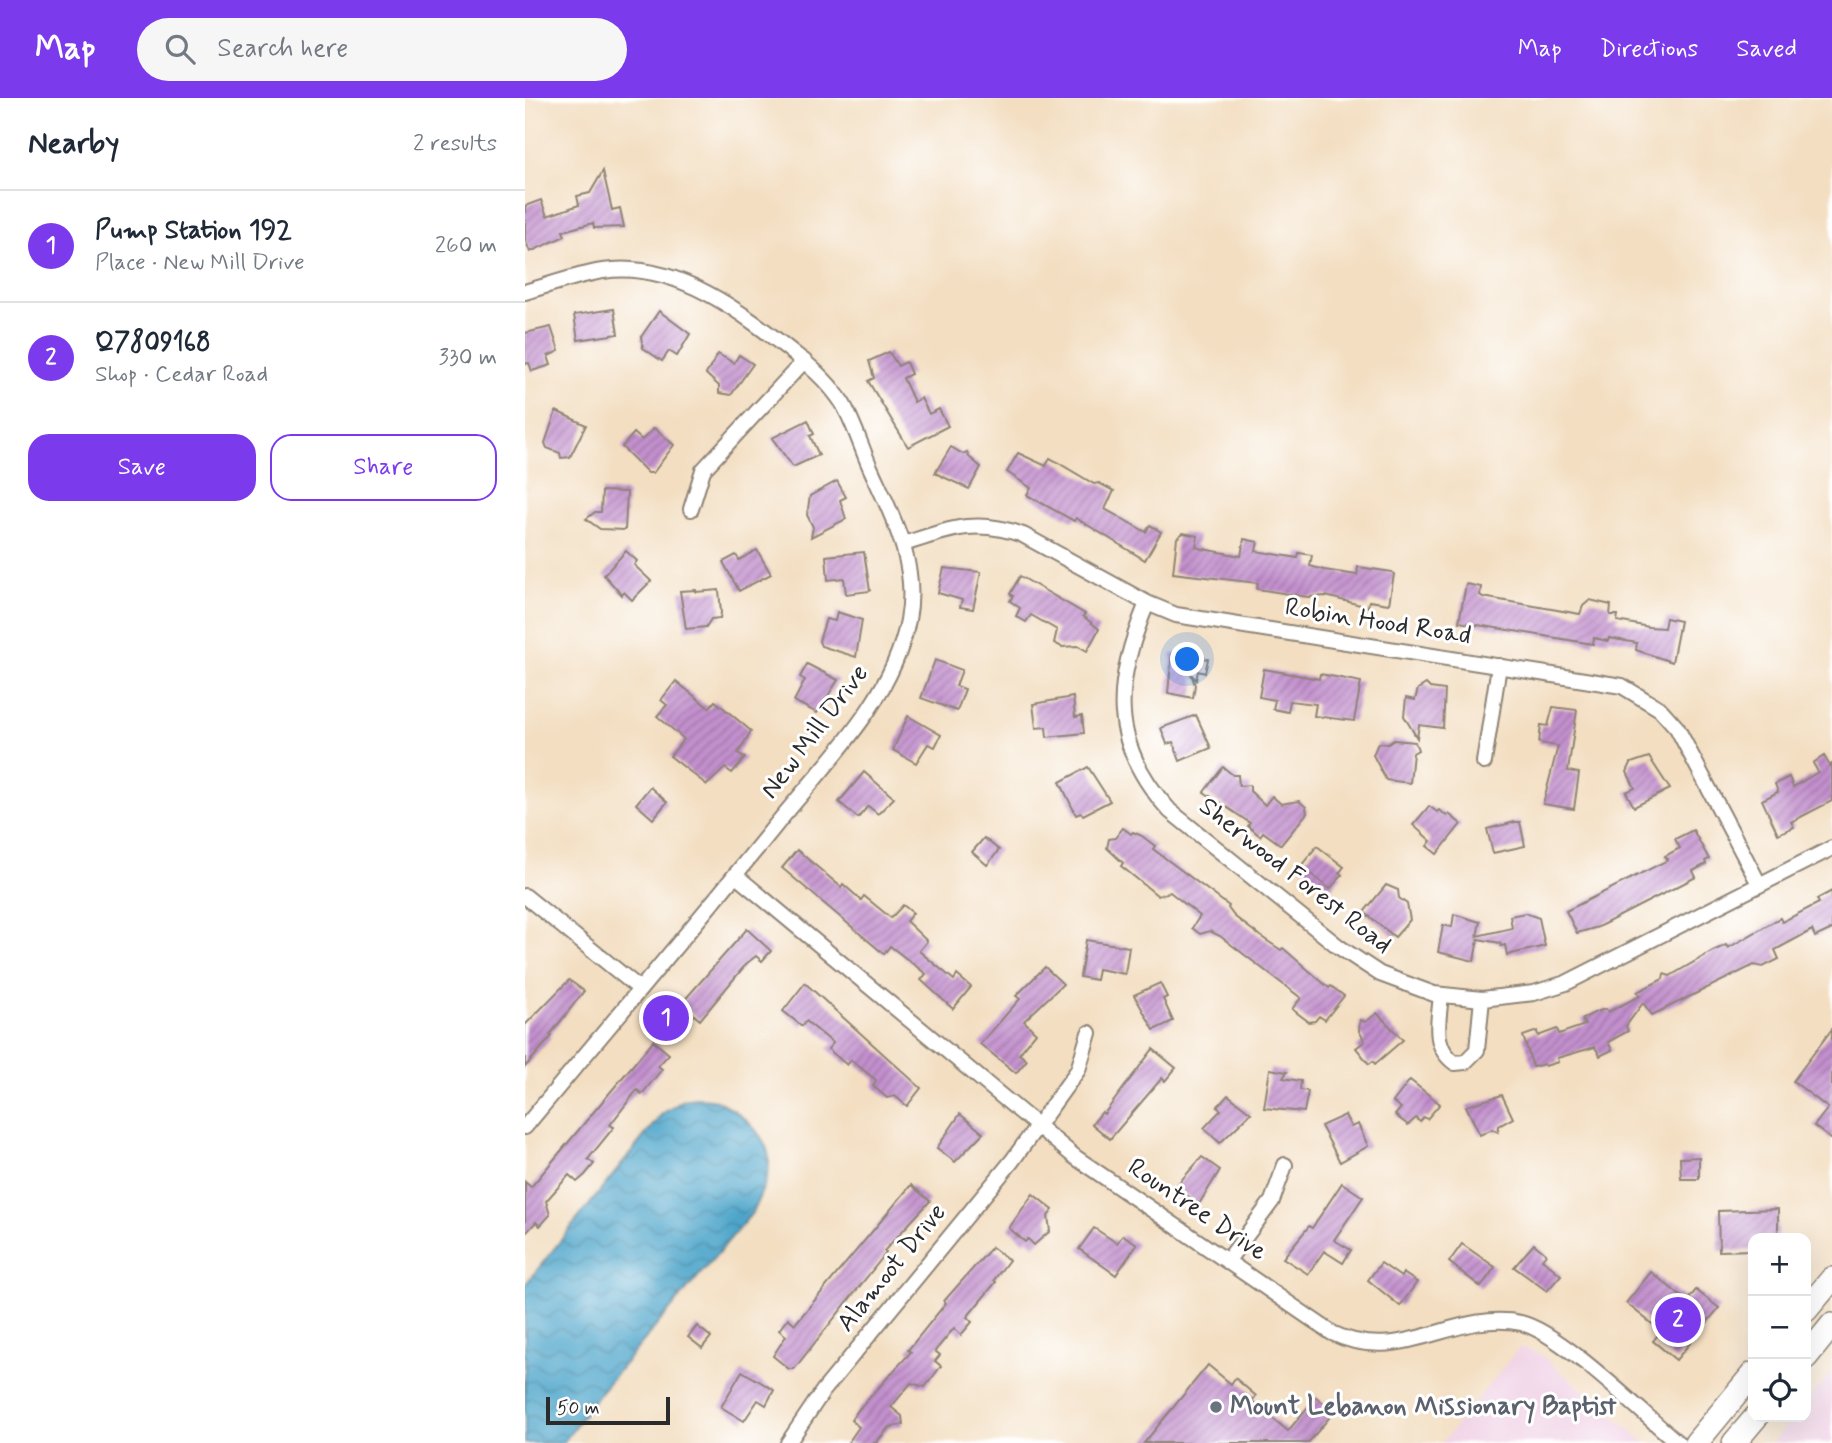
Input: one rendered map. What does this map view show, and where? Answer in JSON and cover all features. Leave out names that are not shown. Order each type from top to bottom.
[{"type":"main road","points":[[1811,1304],[1832,1279]]},
{"type":"main road","points":[[1811,1351],[1832,1325]]},
{"type":"main road","points":[[1696,1443],[1748,1380]]},
{"type":"main road","points":[[1734,1443],[1752,1422]]},
{"type":"street","name":"New Mill Drive","points":[[525,292],[604,271],[659,275],[707,293],[762,328],[804,361],[827,383],[844,406],[904,544],[910,569],[908,622],[884,684],[854,728],[525,1127]]},
{"type":"street","points":[[691,509],[703,470],[804,361]]},
{"type":"street","name":"Robin Hood Road","points":[[904,544],[962,525],[1005,529],[1023,535],[1147,604],[1176,615],[1622,686],[1660,709],[1677,728],[1759,884]]},
{"type":"street","name":"Sherwood Forest Road","points":[[1147,604],[1131,644],[1122,687],[1122,715],[1132,754],[1152,791],[1170,811],[1339,947],[1380,974],[1403,985],[1441,995],[1482,999],[1534,993],[1566,983],[1832,848]]},
{"type":"street","points":[[1484,762],[1499,666]]},
{"type":"street","name":"Rountree Drive","points":[[735,875],[1036,1127],[1332,1333],[1350,1341],[1377,1346],[1402,1343],[1489,1322],[1523,1324],[1552,1337],[1678,1443]]},
{"type":"street","points":[[525,896],[640,989]]},
{"type":"street","points":[[1441,995],[1438,1038],[1441,1050],[1455,1063],[1465,1062],[1477,1050],[1482,999]]},
{"type":"street","name":"Alamoot Drive","points":[[788,1443],[823,1391],[1012,1161],[1078,1070],[1089,1033]]},
{"type":"street","points":[[1228,1260],[1272,1201],[1285,1165]]},
{"type":"shaded area","points":[[1520,1347],[1540,1354],[1646,1443],[1442,1443]]},
{"type":"shaded area","points":[[1832,1372],[1832,1443],[1772,1443],[1790,1422],[1811,1422],[1811,1397]]},
{"type":"water","points":[[684,1100],[715,1100],[725,1105],[743,1117],[764,1142],[769,1168],[752,1213],[601,1391],[563,1443],[525,1443],[525,1285],[662,1114]]},
{"type":"building","points":[[603,171],[612,210],[620,208],[624,227],[594,228],[593,223],[563,231],[565,236],[530,252],[525,239],[525,206],[541,200],[547,216],[579,205],[577,196],[590,193]]},
{"type":"building","points":[[614,309],[618,334],[578,340],[574,315]]},
{"type":"building","points":[[659,311],[690,334],[677,356],[669,351],[662,361],[643,348],[641,337]]},
{"type":"building","points":[[551,327],[559,351],[548,356],[551,365],[532,371],[529,363],[525,364],[525,333]]},
{"type":"building","points":[[889,352],[898,366],[906,362],[911,374],[903,378],[914,402],[921,398],[929,414],[939,409],[948,426],[908,447],[868,381],[874,378],[869,361]]},
{"type":"building","points":[[718,354],[734,363],[739,355],[753,364],[731,395],[719,393],[719,386],[706,374]]},
{"type":"building","points":[[556,411],[586,425],[570,457],[561,458],[560,453],[547,448],[545,443]]},
{"type":"building","points":[[808,420],[814,434],[810,436],[819,455],[793,467],[772,438]]},
{"type":"building","points":[[654,428],[674,445],[653,473],[648,473],[622,447],[634,433],[642,440]]},
{"type":"building","points":[[951,447],[963,454],[967,452],[981,467],[969,489],[935,473]]},
{"type":"building","points":[[1018,453],[1046,466],[1050,458],[1094,484],[1099,483],[1114,491],[1105,509],[1146,532],[1150,525],[1161,532],[1145,560],[1076,518],[1074,521],[1027,495],[1031,488],[1007,472]]},
{"type":"building","points":[[837,481],[846,497],[840,500],[846,519],[811,537],[813,527],[807,515],[810,496]]},
{"type":"building","points":[[602,491],[627,492],[625,530],[600,529],[586,519],[595,512],[601,512]]},
{"type":"building","points":[[1183,533],[1198,536],[1196,547],[1203,549],[1241,556],[1244,539],[1258,542],[1256,551],[1298,558],[1299,553],[1312,555],[1310,566],[1324,570],[1357,575],[1358,567],[1392,572],[1394,574],[1389,604],[1369,601],[1368,607],[1326,596],[1308,597],[1257,589],[1258,583],[1173,573],[1177,538]]},
{"type":"building","points":[[757,550],[771,574],[739,591],[723,562],[736,555],[739,560]]},
{"type":"building","points":[[626,551],[637,561],[634,565],[651,581],[632,600],[624,592],[622,595],[604,575]]},
{"type":"building","points":[[864,552],[870,591],[846,594],[844,578],[828,580],[826,556]]},
{"type":"building","points":[[944,568],[981,572],[973,609],[960,607],[962,600],[938,593]]},
{"type":"building","points":[[1020,576],[1085,614],[1083,616],[1099,629],[1087,651],[1078,646],[1062,647],[1054,643],[1057,630],[1031,615],[1026,622],[1016,616],[1020,608],[1010,601],[1013,596],[1010,594]]},
{"type":"building","points":[[1466,584],[1481,587],[1480,595],[1483,597],[1580,614],[1583,606],[1590,600],[1611,605],[1610,615],[1618,615],[1617,621],[1649,627],[1664,628],[1666,618],[1680,621],[1672,662],[1636,650],[1637,643],[1594,638],[1593,644],[1459,622]]},
{"type":"building","points":[[719,590],[720,618],[711,619],[706,627],[686,629],[680,591]]},
{"type":"building","points":[[837,612],[862,620],[856,657],[821,646],[819,641],[826,619],[835,621]]},
{"type":"building","points":[[1172,653],[1208,659],[1205,673],[1198,671],[1196,680],[1191,674],[1195,685],[1193,698],[1168,693]]},
{"type":"building","points":[[935,660],[962,670],[956,686],[965,689],[957,711],[921,698]]},
{"type":"building","points":[[807,664],[838,680],[817,713],[794,701],[805,680],[800,677]]},
{"type":"building","points":[[1264,669],[1319,679],[1320,674],[1361,682],[1354,721],[1314,716],[1316,704],[1290,701],[1288,712],[1273,709],[1275,700],[1259,697]]},
{"type":"building","points":[[676,681],[709,708],[715,701],[751,731],[738,753],[745,758],[732,773],[725,768],[707,785],[670,756],[684,739],[657,716],[667,705],[661,700]]},
{"type":"building","points":[[1426,684],[1430,688],[1445,690],[1443,728],[1419,725],[1417,738],[1404,716],[1406,698],[1415,700],[1418,689]]},
{"type":"building","points":[[1073,697],[1075,717],[1082,716],[1084,733],[1047,737],[1046,727],[1036,728],[1033,704]]},
{"type":"building","points":[[1553,707],[1577,710],[1568,771],[1579,773],[1574,809],[1543,804],[1558,746],[1539,743],[1541,725],[1548,726]]},
{"type":"building","points":[[1196,715],[1211,748],[1180,761],[1173,742],[1167,744],[1161,728]]},
{"type":"building","points":[[908,716],[941,735],[935,747],[928,744],[916,763],[893,750]]},
{"type":"building","points":[[1394,740],[1415,742],[1418,750],[1413,753],[1410,783],[1386,780],[1373,755],[1378,743],[1388,744]]},
{"type":"building","points":[[1824,756],[1830,766],[1832,764],[1832,801],[1791,822],[1794,827],[1778,834],[1762,800],[1778,792],[1775,784],[1789,777],[1793,787],[1818,772],[1813,763]]},
{"type":"building","points":[[1649,757],[1670,789],[1634,807],[1626,792],[1635,788],[1627,772],[1631,763]]},
{"type":"building","points":[[1088,767],[1110,801],[1083,815],[1076,815],[1060,782]]},
{"type":"building","points":[[1223,767],[1233,775],[1238,775],[1239,786],[1250,785],[1250,791],[1265,805],[1272,796],[1281,804],[1299,801],[1306,807],[1307,813],[1281,845],[1263,832],[1260,836],[1248,826],[1250,823],[1204,792]]},
{"type":"building","points":[[864,772],[894,798],[878,814],[868,806],[858,818],[839,802]]},
{"type":"building","points":[[650,787],[667,802],[653,819],[636,804]]},
{"type":"building","points":[[1429,806],[1447,816],[1449,814],[1461,824],[1437,854],[1427,846],[1431,841],[1413,825]]},
{"type":"building","points":[[1520,822],[1525,846],[1493,853],[1487,829]]},
{"type":"building","points":[[1123,828],[1131,834],[1133,832],[1142,836],[1155,846],[1153,849],[1229,906],[1234,916],[1281,950],[1283,948],[1329,988],[1331,986],[1344,996],[1325,1020],[1319,1016],[1315,1021],[1309,1022],[1292,1009],[1301,998],[1220,936],[1210,931],[1200,934],[1192,928],[1200,916],[1170,892],[1158,896],[1121,866],[1123,863],[1107,848],[1109,839],[1115,838]]},
{"type":"building","points":[[1693,830],[1709,859],[1705,861],[1706,864],[1693,871],[1696,877],[1598,927],[1577,933],[1566,911],[1668,860],[1665,856],[1680,848],[1675,839]]},
{"type":"building","points":[[984,838],[999,850],[987,865],[972,852]]},
{"type":"building","points":[[1317,846],[1344,867],[1339,873],[1342,875],[1330,889],[1301,866]]},
{"type":"building","points":[[797,850],[841,887],[843,884],[861,900],[864,896],[891,918],[903,905],[913,913],[906,921],[927,941],[919,951],[954,980],[957,975],[971,987],[953,1009],[921,980],[926,974],[890,946],[884,954],[782,868]]},
{"type":"building","points":[[1386,885],[1398,890],[1399,898],[1407,904],[1410,920],[1395,937],[1364,912]]},
{"type":"building","points":[[1832,891],[1832,929],[1815,937],[1812,930],[1775,950],[1779,959],[1763,967],[1754,965],[1652,1015],[1643,1003],[1626,1026],[1628,1031],[1608,1042],[1612,1050],[1600,1056],[1595,1047],[1557,1058],[1558,1062],[1533,1067],[1523,1036],[1537,1031],[1538,1036],[1557,1029],[1559,1034],[1585,1025],[1582,1019],[1606,1009],[1608,1012],[1640,996],[1637,992],[1663,979],[1664,974],[1670,976],[1713,951],[1726,945],[1728,948],[1780,918],[1782,922],[1819,903],[1817,899]]},
{"type":"building","points":[[1525,913],[1539,918],[1545,946],[1507,955],[1505,945],[1478,939],[1474,961],[1438,952],[1443,925],[1452,927],[1454,914],[1480,922],[1477,936],[1512,928],[1510,916]]},
{"type":"building","points":[[747,929],[771,951],[762,961],[756,956],[747,963],[700,1020],[681,1004]]},
{"type":"building","points":[[1086,940],[1129,947],[1125,974],[1098,969],[1096,980],[1080,977]]},
{"type":"building","points":[[1045,967],[1063,984],[1024,1021],[1036,1033],[1019,1054],[1027,1060],[1016,1073],[980,1044],[1020,999],[1016,996]]},
{"type":"building","points":[[569,980],[584,991],[550,1035],[552,1036],[525,1067],[525,1025]]},
{"type":"building","points":[[805,983],[921,1088],[907,1106],[895,1096],[887,1098],[873,1086],[876,1080],[851,1060],[847,1065],[828,1049],[833,1043],[806,1021],[802,1026],[783,1011]]},
{"type":"building","points":[[1160,983],[1167,997],[1163,999],[1173,1021],[1154,1030],[1134,995]]},
{"type":"building","points":[[1377,1013],[1403,1040],[1375,1064],[1373,1061],[1369,1064],[1356,1048],[1365,1041],[1359,1031],[1360,1020],[1366,1022]]},
{"type":"building","points":[[1832,1029],[1832,1140],[1814,1126],[1828,1108],[1793,1081]]},
{"type":"building","points":[[653,1041],[669,1054],[658,1066],[662,1069],[642,1094],[637,1090],[610,1125],[614,1127],[588,1159],[594,1164],[585,1175],[577,1182],[569,1175],[546,1201],[550,1215],[540,1226],[536,1222],[525,1234],[525,1182],[531,1187]]},
{"type":"building","points":[[1153,1049],[1176,1068],[1165,1081],[1162,1078],[1110,1139],[1092,1124],[1102,1112],[1104,1114]]},
{"type":"building","points":[[1270,1069],[1287,1072],[1283,1078],[1301,1081],[1300,1090],[1308,1091],[1304,1112],[1264,1108]]},
{"type":"building","points":[[1410,1080],[1440,1104],[1427,1119],[1424,1117],[1420,1122],[1416,1118],[1408,1125],[1395,1115],[1401,1108],[1393,1102]]},
{"type":"building","points":[[1228,1095],[1251,1113],[1220,1143],[1204,1128],[1221,1110],[1217,1107]]},
{"type":"building","points":[[1502,1095],[1513,1118],[1499,1126],[1498,1132],[1492,1129],[1480,1135],[1466,1106]]},
{"type":"building","points":[[960,1114],[983,1133],[955,1162],[937,1148]]},
{"type":"building","points":[[1345,1115],[1351,1127],[1358,1124],[1368,1146],[1340,1162],[1321,1126]]},
{"type":"building","points":[[1202,1157],[1220,1170],[1199,1204],[1175,1187]]},
{"type":"building","points":[[1699,1157],[1699,1179],[1681,1179],[1680,1158]]},
{"type":"building","points":[[1342,1183],[1363,1197],[1334,1240],[1351,1250],[1343,1263],[1324,1251],[1308,1274],[1283,1258],[1309,1226],[1312,1228]]},
{"type":"building","points":[[911,1185],[930,1201],[884,1251],[886,1253],[794,1369],[789,1369],[773,1356],[786,1336],[779,1330],[788,1318],[795,1324]]},
{"type":"building","points":[[1033,1194],[1053,1210],[1048,1216],[1050,1231],[1034,1245],[1028,1239],[1025,1242],[1009,1228]]},
{"type":"building","points":[[1778,1209],[1778,1233],[1748,1233],[1748,1250],[1719,1251],[1718,1211]]},
{"type":"building","points":[[1094,1228],[1117,1243],[1123,1235],[1137,1244],[1116,1275],[1079,1249]]},
{"type":"building","points":[[1462,1244],[1495,1267],[1481,1287],[1449,1262]]},
{"type":"building","points":[[1534,1244],[1546,1254],[1542,1259],[1561,1275],[1547,1291],[1514,1267]]},
{"type":"building","points":[[992,1247],[1009,1260],[994,1280],[996,1282],[967,1317],[972,1322],[961,1335],[954,1328],[935,1351],[940,1355],[935,1361],[941,1366],[925,1387],[911,1383],[891,1407],[902,1416],[903,1425],[889,1427],[876,1443],[848,1443],[859,1427],[851,1420],[859,1409],[911,1352],[908,1350],[946,1303],[944,1301]]},
{"type":"building","points":[[1381,1263],[1401,1277],[1403,1273],[1417,1282],[1400,1306],[1368,1280]]},
{"type":"building","points":[[1651,1272],[1687,1301],[1696,1290],[1719,1308],[1676,1360],[1653,1341],[1661,1331],[1626,1303]]},
{"type":"building","points":[[697,1326],[711,1337],[702,1348],[688,1337]]},
{"type":"building","name":"Mount Lebanon Missionary Baptist","points":[[1208,1365],[1231,1384],[1235,1378],[1256,1396],[1252,1401],[1288,1431],[1316,1397],[1334,1412],[1308,1443],[1144,1443]]},
{"type":"building","points":[[742,1371],[774,1390],[766,1405],[758,1400],[744,1421],[721,1407]]},
{"type":"place","name":"Pump Station 192","points":[[666,1018]]},
{"type":"place","name":"Q7809168","points":[[1678,1320]]},
{"type":"place","name":"Mount Lebanon Missionary Baptist","points":[[1216,1407]]}]
